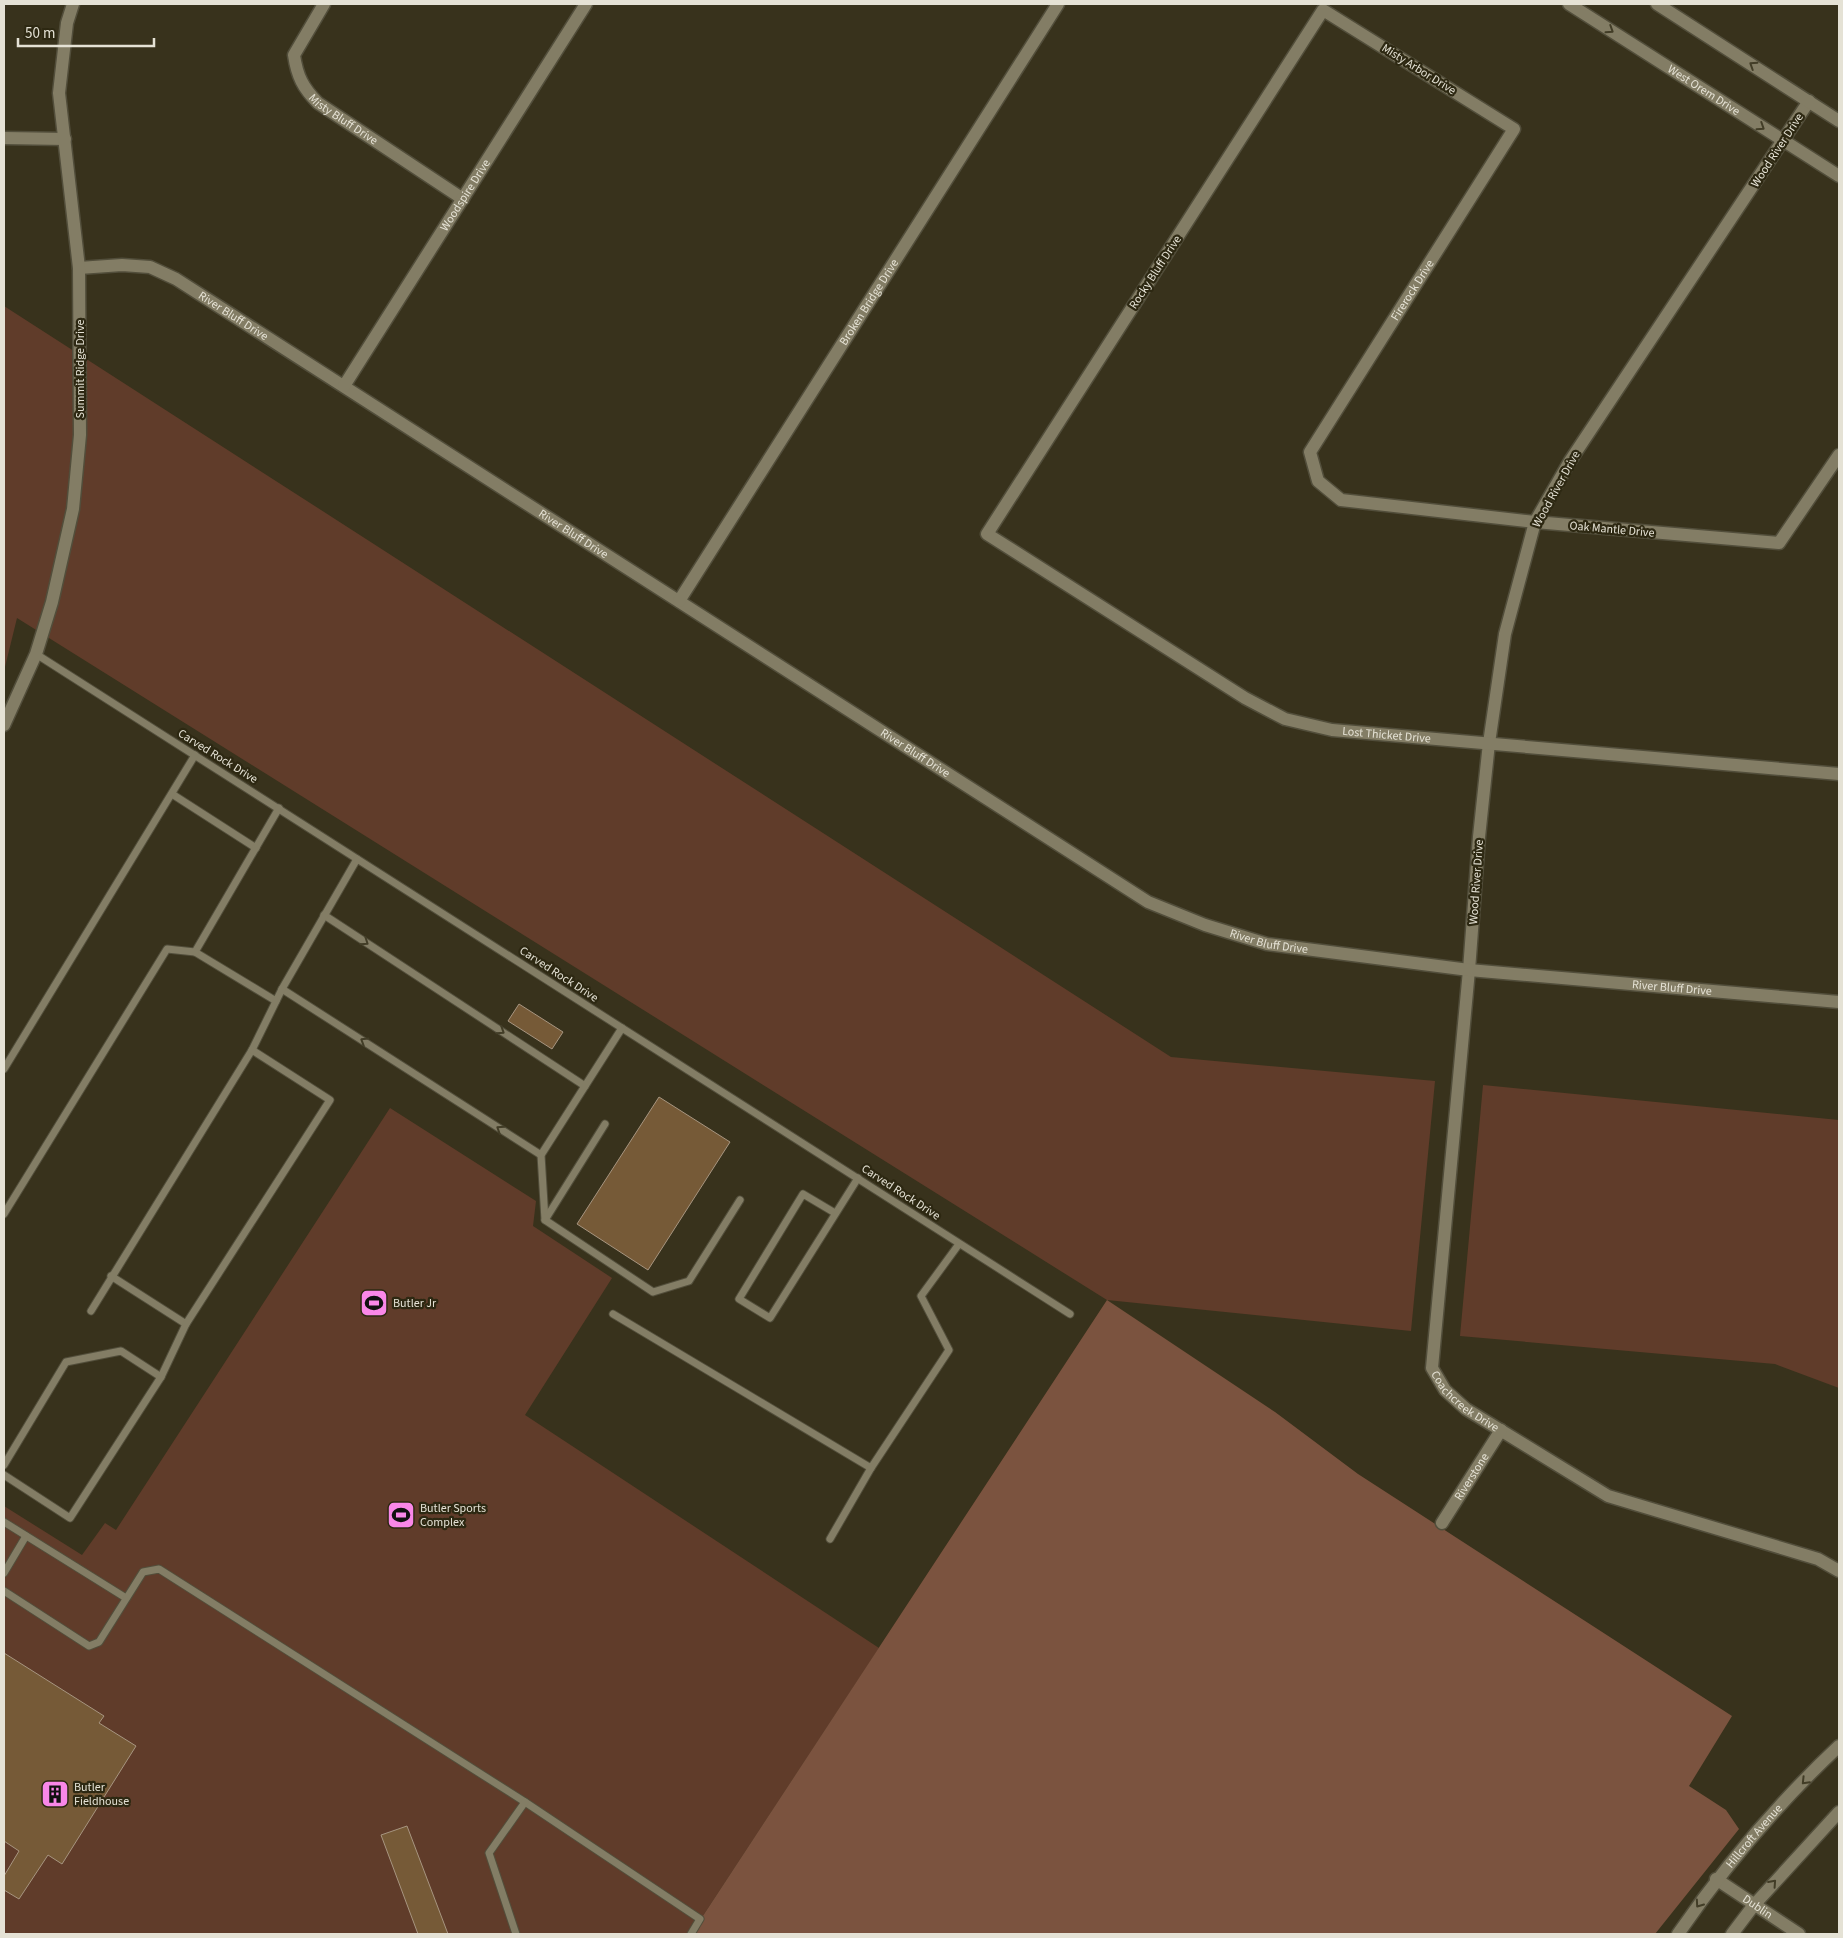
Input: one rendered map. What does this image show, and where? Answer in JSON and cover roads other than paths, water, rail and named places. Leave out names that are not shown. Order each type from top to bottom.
[{"type":"street","name":"Summit Ridge Drive","points":[[4,725],[36,654],[64,556],[73,509],[80,435],[79,268],[59,93],[67,23],[73,4]]},
{"type":"street","name":"Misty Bluff Drive","points":[[324,4],[294,55],[297,76],[306,91],[318,104],[463,199]]},
{"type":"street","name":"Woodspire Drive","points":[[344,386],[586,4]]},
{"type":"street","name":"Broken Bridge Drive","points":[[679,601],[1058,4]]},
{"type":"street","name":"West Orem Drive","points":[[1569,4],[1839,176]]},
{"type":"street","points":[[1657,4],[1839,120]]},
{"type":"street","name":"Misty Arbor Drive","points":[[1323,10],[1514,129]]},
{"type":"street","name":"Rocky Bluff Drive","points":[[987,534],[1323,10]]},
{"type":"street","name":"Wood River Drive","points":[[1469,970],[1479,837],[1489,744],[1505,634],[1535,522],[1570,461],[1809,101]]},
{"type":"street","name":"Firerock Drive","points":[[1310,452],[1514,129]]},
{"type":"street","points":[[4,138],[65,140]]},
{"type":"street","name":"River Bluff Drive","points":[[79,268],[122,264],[150,267],[176,279],[1148,902],[1205,926],[1267,944],[1469,970],[1839,1002]]},
{"type":"street","name":"Oak Mantle Drive","points":[[1310,452],[1318,481],[1341,500],[1535,522],[1778,543],[1839,455]]},
{"type":"street","name":"Lost Thicket Drive","points":[[987,534],[1246,698],[1286,719],[1332,730],[1839,774]]},
{"type":"street","name":"Coachcreek Drive","points":[[1469,970],[1432,1368],[1445,1390],[1466,1409],[1608,1496],[1818,1560],[1839,1571]]},
{"type":"street","name":"Riverstone","points":[[1442,1524],[1501,1430]]},
{"type":"street","name":"Hillcroft Avenue","points":[[1678,1934],[1716,1879],[1752,1835],[1839,1746]]},
{"type":"street","points":[[1732,1934],[1754,1905],[1839,1812]]},
{"type":"street","name":"Dublin","points":[[1716,1879],[1799,1934]]},
{"type":"lane","name":"Carved Rock Drive","points":[[36,654],[1070,1314]]},
{"type":"lane","points":[[4,1069],[195,755]]},
{"type":"lane","points":[[172,794],[256,848]]},
{"type":"lane","points":[[195,952],[279,808]]},
{"type":"lane","points":[[90,1311],[252,1050],[282,989],[357,858]]},
{"type":"lane","points":[[324,915],[585,1086]]},
{"type":"lane","points":[[4,1214],[167,948],[195,952],[276,1000]]},
{"type":"lane","points":[[282,989],[541,1156]]},
{"type":"lane","points":[[545,1220],[541,1156],[622,1028]]},
{"type":"lane","points":[[4,1475],[70,1518],[161,1377],[186,1324],[330,1100],[252,1050]]},
{"type":"lane","points":[[545,1220],[605,1124]]},
{"type":"lane","points":[[835,1213],[803,1194],[738,1299],[770,1318],[858,1178]]},
{"type":"lane","points":[[545,1220],[653,1292],[689,1280],[740,1200]]},
{"type":"lane","points":[[830,1539],[871,1468],[949,1350],[921,1296],[959,1244]]},
{"type":"lane","points":[[111,1276],[186,1324]]},
{"type":"lane","points":[[613,1314],[871,1468]]},
{"type":"lane","points":[[4,1465],[66,1362],[121,1351],[161,1377]]},
{"type":"lane","points":[[4,1522],[126,1598]]},
{"type":"lane","points":[[4,1573],[26,1536]]},
{"type":"lane","points":[[4,1591],[90,1646],[99,1642],[143,1572],[159,1569],[525,1802],[700,1919],[691,1934]]},
{"type":"lane","points":[[516,1934],[488,1853],[525,1802]]},
{"type":"place","name":"Butler Jr","points":[[374,1303]]},
{"type":"place","name":"Butler Sports Complex","points":[[401,1515]]},
{"type":"place","name":"Butler Fieldhouse","points":[[55,1794]]}]
